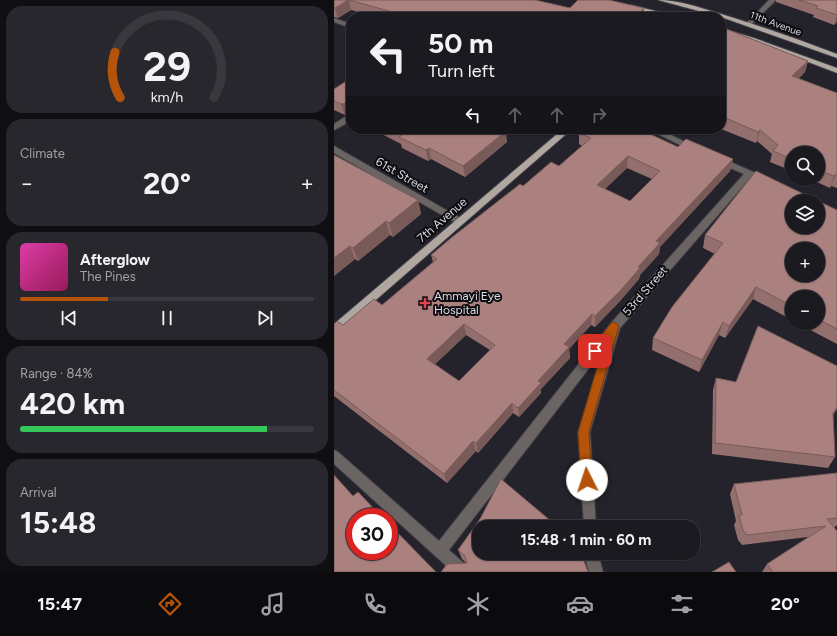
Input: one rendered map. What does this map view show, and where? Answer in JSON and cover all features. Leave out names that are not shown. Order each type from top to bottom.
[{"type":"main road","name":"11th Avenue","points":[[661,0],[672,1],[711,12]]},
{"type":"main road","points":[[625,5],[654,12]]},
{"type":"main road","name":"11th Avenue","points":[[726,17],[837,56]]},
{"type":"main road","name":"11th Avenue","points":[[726,31],[752,39],[837,71]]},
{"type":"main road","name":"7th Avenue","points":[[334,330],[562,134]]},
{"type":"street","points":[[750,24],[773,0]]},
{"type":"street","points":[[334,20],[346,24]]},
{"type":"street","points":[[334,128],[346,120]]},
{"type":"street","points":[[663,134],[763,180]]},
{"type":"street","name":"61st Street","points":[[334,149],[459,221]]},
{"type":"street","name":"53rd Street","points":[[590,520],[584,432],[614,326],[749,174]]},
{"type":"street","points":[[440,551],[614,326]]},
{"type":"street","points":[[334,456],[463,572]]},
{"type":"street","points":[[593,560],[596,572]]},
{"type":"building","points":[[334,0],[348,0],[334,8]]},
{"type":"building","points":[[349,0],[535,0],[570,8],[578,0],[609,0],[644,8],[640,12],[393,12]]},
{"type":"building","points":[[799,0],[837,0],[837,15],[816,8],[818,6]]},
{"type":"building","points":[[726,29],[808,61],[792,76],[837,93],[837,175],[836,174],[834,176],[825,173],[825,146],[785,146],[785,156],[773,151],[778,145],[760,130],[758,132],[726,118]]},
{"type":"building","points":[[346,81],[346,103],[341,104],[334,101],[334,89]]},
{"type":"building","points":[[400,134],[502,134],[463,166],[429,148],[426,150],[399,137],[402,135]]},
{"type":"building","points":[[581,134],[650,134],[678,147],[686,139],[733,159],[656,241],[660,243],[638,267],[640,268],[621,290],[595,316],[592,314],[564,344],[569,347],[538,381],[541,383],[518,408],[512,403],[476,443],[473,441],[444,474],[334,390],[334,324],[337,321],[343,325],[374,299],[382,305],[437,259],[431,255],[451,238],[520,184],[523,186],[551,162],[559,166],[591,138]],"holes":[[[628,156],[660,171],[630,201],[597,185]],[[464,324],[495,345],[459,381],[427,359]]]},
{"type":"building","points":[[334,155],[418,200],[389,223],[386,221],[353,248],[350,246],[334,258]]},
{"type":"building","points":[[756,171],[804,194],[785,194],[785,234],[825,234],[825,204],[837,210],[837,329],[825,323],[825,290],[785,290],[785,302],[756,287],[729,326],[723,322],[702,360],[653,338],[672,307],[723,243],[705,235]]},
{"type":"building","points":[[758,326],[837,366],[837,407],[833,413],[835,457],[715,443],[716,378],[736,382]]},
{"type":"building","points":[[837,473],[837,518],[827,519],[837,531],[837,572],[773,572],[767,564],[826,526],[747,535],[743,530],[739,515],[742,515],[734,484]]},
{"type":"building","points":[[334,475],[353,496],[358,492],[373,508],[346,508],[346,560],[398,560],[398,533],[436,572],[334,572]]},
{"type":"building","points":[[501,479],[550,520],[479,520]]},
{"type":"building","points":[[472,530],[472,560],[584,560],[588,572],[441,572],[447,564],[467,563],[465,556],[458,550]]},
{"type":"building","points":[[729,562],[736,572],[712,572]]},
{"type":"place","name":"Ammayi Eye Hospital","points":[[425,303]]},
{"type":"route","points":[[587,480],[584,432],[614,326],[595,351]]}]
